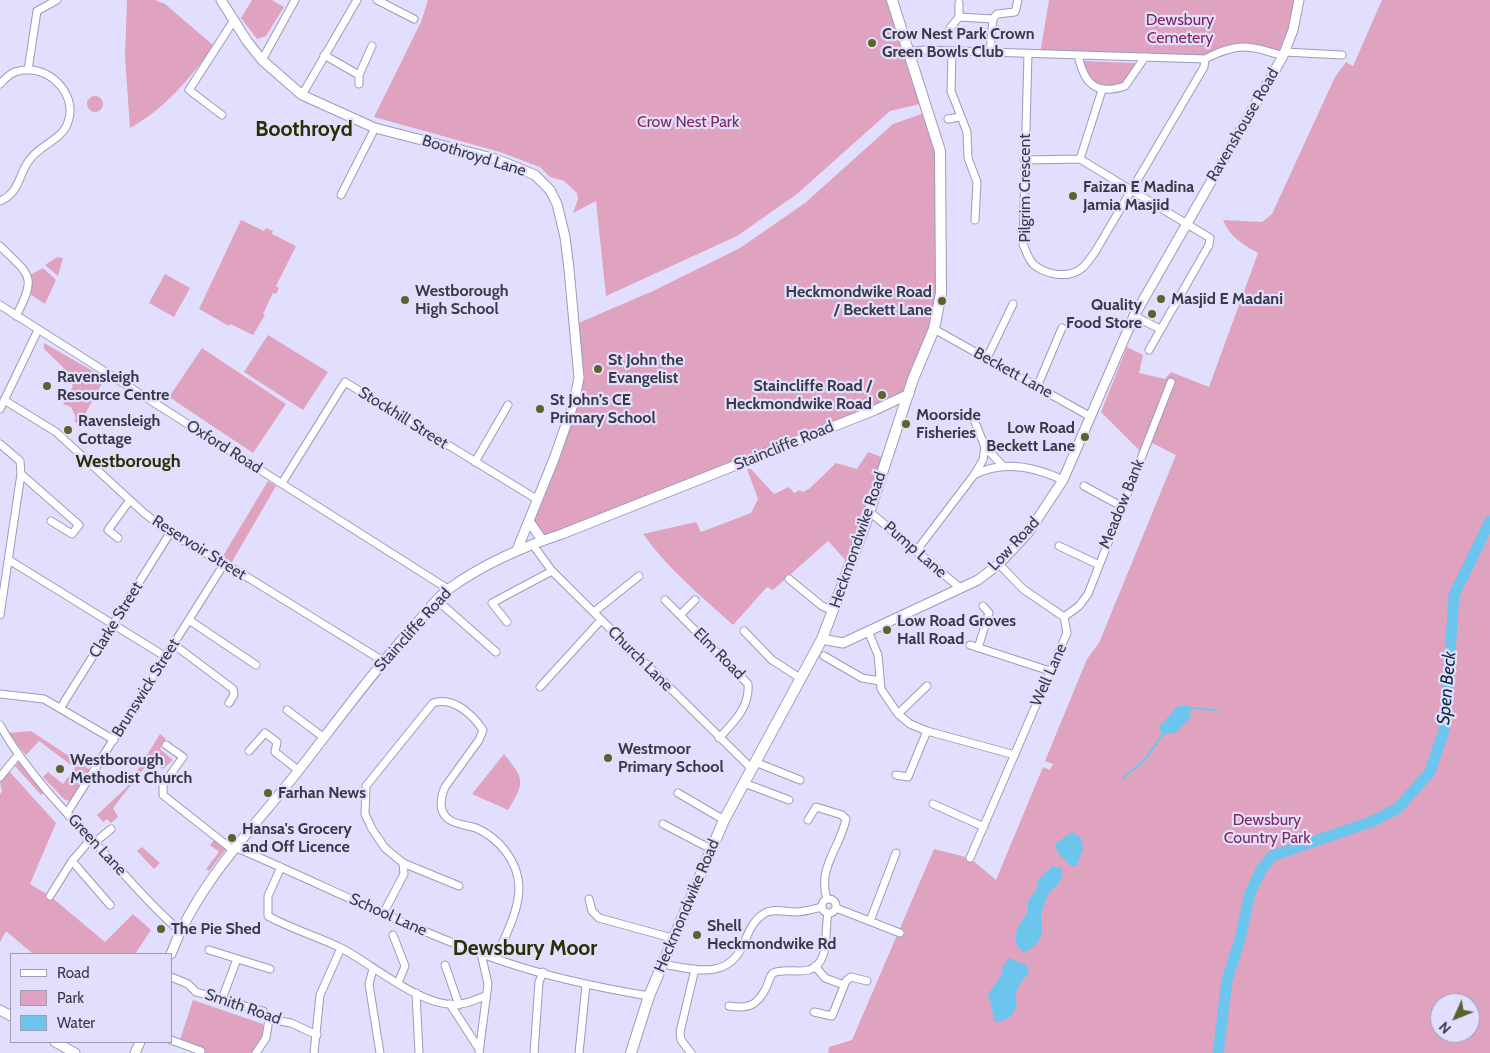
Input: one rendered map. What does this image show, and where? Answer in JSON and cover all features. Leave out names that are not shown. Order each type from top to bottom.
[{"type":"main road","name":"Heckmondwike Road","points":[[631,1053],[649,996],[672,938],[724,820],[822,639],[834,611],[870,512],[909,394],[934,330],[941,293],[940,151],[892,0]]},
{"type":"street","points":[[28,70],[37,11],[57,0]]},
{"type":"street","name":"Boothroyd Lane","points":[[221,0],[262,60],[302,95],[375,128],[496,160],[535,175],[550,190],[558,204],[570,269],[578,378],[574,402],[538,500],[516,550]]},
{"type":"street","points":[[262,60],[295,0]]},
{"type":"street","points":[[302,95],[357,0]]},
{"type":"street","points":[[378,0],[414,19]]},
{"type":"street","points":[[990,52],[993,19],[996,14],[1015,12],[1018,0]]},
{"type":"street","name":"Ravenshouse Road","points":[[1118,350],[1134,316],[1284,54],[1293,30],[1299,0]]},
{"type":"street","points":[[959,3],[960,17]]},
{"type":"street","points":[[950,28],[960,17],[993,19]]},
{"type":"street","points":[[222,115],[189,90],[234,20]]},
{"type":"street","points":[[359,84],[359,75],[372,46]]},
{"type":"street","points":[[908,52],[952,51],[1205,59],[1228,47],[1256,47],[1284,54],[1342,55]]},
{"type":"street","points":[[952,51],[951,91],[966,132],[968,158],[977,182],[975,220]]},
{"type":"street","name":"Pilgrim Crescent","points":[[1028,53],[1023,244],[1028,257],[1034,265],[1047,272],[1063,275],[1082,268],[1095,252],[1204,67],[1205,59]]},
{"type":"street","points":[[324,55],[359,75]]},
{"type":"street","points":[[1078,55],[1082,71],[1090,84],[1102,90],[1125,86],[1145,57]]},
{"type":"street","points":[[0,84],[16,71],[42,72],[62,87],[70,103],[70,116],[63,132],[38,149],[28,160],[16,190],[0,201]]},
{"type":"street","points":[[1080,159],[1102,90]]},
{"type":"street","points":[[948,119],[960,117]]},
{"type":"street","points":[[341,195],[375,128]]},
{"type":"street","points":[[1024,160],[1080,159],[1210,238],[1209,245],[1148,350]]},
{"type":"street","points":[[0,246],[28,274],[27,293],[16,316]]},
{"type":"street","points":[[986,358],[1012,304]]},
{"type":"street","name":"Oxford Road","points":[[0,305],[448,589]]},
{"type":"street","points":[[1134,316],[1160,329]]},
{"type":"street","points":[[1037,387],[1062,328]]},
{"type":"street","points":[[0,409],[38,330]]},
{"type":"street","name":"Beckett Lane","points":[[934,330],[1091,417]]},
{"type":"street","name":"Low Road","points":[[822,639],[843,643],[978,580],[999,564],[1028,533],[1063,480],[1118,350]]},
{"type":"street","name":"Stockhill Street","points":[[282,482],[345,382],[538,500]]},
{"type":"street","name":"Meadow Bank","points":[[1064,617],[1079,606],[1088,594],[1098,564],[1172,382]]},
{"type":"street","name":"Staincliffe Road","points":[[171,953],[180,931],[208,883],[383,661],[448,589],[492,561],[516,550],[875,410],[909,394]]},
{"type":"street","name":"Reservoir Street","points":[[4,400],[56,432],[130,500],[170,533],[383,661]]},
{"type":"street","points":[[475,462],[508,405]]},
{"type":"street","points":[[973,417],[985,446],[1003,466]]},
{"type":"street","points":[[0,444],[16,456],[21,463],[21,474],[0,614]]},
{"type":"street","points":[[917,550],[974,475],[983,460],[985,446]]},
{"type":"street","points":[[974,475],[987,468],[1003,466],[1044,471],[1063,480]]},
{"type":"street","points":[[21,474],[78,525],[72,534],[51,521]]},
{"type":"street","points":[[1084,486],[1121,506]]},
{"type":"street","points":[[118,538],[108,530],[130,500]]},
{"type":"street","name":"Pump Lane","points":[[870,512],[960,588]]},
{"type":"street","points":[[529,521],[542,540]]},
{"type":"street","name":"Clarke Street","points":[[61,707],[170,533]]},
{"type":"street","name":"Church Lane","points":[[533,544],[552,571],[719,738],[753,766]]},
{"type":"street","points":[[1059,546],[1098,564]]},
{"type":"street","points":[[9,560],[166,657]]},
{"type":"street","name":"Brunswick Street","points":[[67,812],[224,564]]},
{"type":"street","points":[[999,564],[1023,589],[1064,617]]},
{"type":"street","points":[[506,622],[492,603],[552,571]]},
{"type":"street","points":[[594,612],[639,576]]},
{"type":"street","points":[[789,579],[822,606],[834,611]]},
{"type":"street","name":"Elm Road","points":[[665,600],[748,684],[749,696],[744,709],[719,738]]},
{"type":"street","points":[[680,615],[695,600]]},
{"type":"street","points":[[438,601],[496,652]]},
{"type":"street","points":[[978,648],[989,613],[983,606]]},
{"type":"street","name":"Well Lane","points":[[970,858],[1050,671],[1065,641],[1067,626],[1064,617]]},
{"type":"street","points":[[189,620],[256,665]]},
{"type":"street","points":[[540,687],[601,620]]},
{"type":"street","points":[[744,631],[772,660],[800,678]]},
{"type":"street","points":[[868,631],[878,655],[881,689],[898,714],[910,724],[927,731],[1015,755]]},
{"type":"street","points":[[173,644],[232,689],[234,695],[229,703]]},
{"type":"street","points":[[970,645],[1050,671]]},
{"type":"street","points":[[824,656],[862,678],[880,680]]},
{"type":"street","points":[[898,714],[927,686]]},
{"type":"street","points":[[0,694],[44,698],[114,740]]},
{"type":"street","points":[[459,886],[403,863],[385,848],[372,829],[366,814],[366,786],[433,703],[442,700],[450,700],[464,710],[483,730],[482,736],[445,787],[441,795],[442,810],[448,819],[476,828],[490,836],[505,849],[516,869],[519,886],[518,903],[496,959]]},
{"type":"street","points":[[287,710],[323,737]]},
{"type":"street","name":"Green Lane","points":[[0,725],[18,755],[67,812],[180,931]]},
{"type":"street","points":[[896,775],[908,777],[927,731]]},
{"type":"street","points":[[249,751],[265,733],[276,742],[275,752],[298,770]]},
{"type":"street","name":"School Lane","points":[[166,745],[183,757],[163,785],[163,795],[235,849],[496,959],[586,985],[649,996]]},
{"type":"street","points":[[0,777],[18,755]]},
{"type":"street","points":[[753,766],[800,780]]},
{"type":"street","points":[[744,783],[789,800]]},
{"type":"street","points":[[678,793],[724,820]]},
{"type":"street","points":[[933,804],[984,827]]},
{"type":"street","points":[[662,964],[695,969],[719,969],[726,967],[735,958],[749,929],[766,912],[781,910],[794,912],[822,907],[827,899],[823,882],[825,870],[846,819],[842,815],[816,808],[808,820]]},
{"type":"street","points":[[662,824],[711,849]]},
{"type":"street","points":[[50,896],[72,861],[93,841],[111,829]]},
{"type":"street","points":[[870,921],[896,853]]},
{"type":"street","points":[[72,861],[110,905]]},
{"type":"street","points":[[384,912],[404,874],[403,863]]},
{"type":"street","points":[[281,867],[268,896],[268,916],[288,927],[341,948],[374,970],[416,993],[459,1005],[485,996]]},
{"type":"street","points":[[827,899],[834,901],[836,908]]},
{"type":"street","points":[[589,900],[592,911],[599,918],[672,938]]},
{"type":"street","points":[[729,1006],[743,1008],[752,1005],[765,990],[773,973],[809,970],[815,966],[825,953],[828,913],[822,907]]},
{"type":"street","points":[[836,908],[900,933]]},
{"type":"street","points":[[828,913],[836,908]]},
{"type":"street","points":[[393,935],[405,966],[398,983]]},
{"type":"street","points":[[314,1053],[320,995],[341,948]]},
{"type":"street","points":[[209,950],[270,969]]},
{"type":"street","points":[[479,1051],[488,984],[481,953]]},
{"type":"street","points":[[222,999],[237,959]]},
{"type":"street","points":[[445,966],[459,1005]]},
{"type":"street","points":[[815,966],[825,978],[844,985]]},
{"type":"street","points":[[691,1053],[680,1037],[695,969]]},
{"type":"street","points":[[374,970],[369,984],[380,1053]]},
{"type":"street","points":[[534,1053],[538,982],[543,972]]},
{"type":"street","name":"Smith Road","points":[[172,977],[188,984],[196,992],[263,1012],[269,1019],[291,1023],[316,1034]]},
{"type":"street","points":[[814,1012],[832,1016],[844,985],[851,978],[868,981]]},
{"type":"street","points":[[579,1053],[586,985]]},
{"type":"street","points":[[416,993],[419,1053]]},
{"type":"street","points":[[450,1004],[479,1051]]},
{"type":"street","points":[[256,1053],[266,1038],[269,1019]]},
{"type":"street","points":[[172,1040],[201,1052]]},
{"type":"street","points":[[57,1043],[75,1053]]},
{"type":"green space","points":[[127,0],[155,0],[165,4],[214,46],[196,70],[166,102],[155,112],[130,128],[125,57]]},
{"type":"green space","points":[[252,0],[272,0],[284,7],[266,36],[257,39],[241,18]]},
{"type":"green space","name":"Crow Nest Park","points":[[428,0],[886,0],[920,104],[890,111],[797,194],[737,236],[606,296],[596,201],[573,213],[578,199],[577,193],[564,181],[550,177],[540,167],[500,152],[374,117],[421,22]]},
{"type":"green space","name":"Dewsbury Cemetery","points":[[1049,0],[1299,0],[1284,52],[1228,47],[1205,59],[1040,54]]},
{"type":"green space","name":"Dewsbury Country Park","points":[[1382,0],[1490,0],[1490,1053],[828,1053],[829,1047],[852,1040],[934,849],[970,858],[996,880],[1043,767],[1050,770],[1053,764],[1045,761],[1087,659],[1099,643],[1176,455],[1146,440],[1141,452],[1101,412],[1127,347],[1143,355],[1139,373],[1165,379],[1171,372],[1209,387],[1258,253],[1237,239],[1229,231],[1223,220],[1262,222],[1272,214],[1335,77],[1346,62],[1353,66]]},
{"type":"green space","points":[[1083,61],[1136,63],[1125,82],[1106,88],[1092,82]]},
{"type":"green space","points":[[95,96],[103,104],[95,112],[87,104]]},
{"type":"green space","points":[[924,113],[940,151],[941,293],[909,394],[875,410],[725,464],[542,540],[529,521],[579,378],[574,325],[653,291],[740,248],[805,203],[893,124]]},
{"type":"green space","points":[[241,220],[264,231],[266,228],[273,231],[272,234],[296,246],[276,286],[279,288],[276,294],[273,293],[263,314],[265,315],[253,335],[230,324],[229,326],[199,309]]},
{"type":"green space","points":[[57,257],[63,258],[58,276],[45,265]]},
{"type":"green space","points":[[43,268],[56,280],[45,304],[30,294],[30,275]]},
{"type":"green space","points":[[165,274],[190,288],[174,317],[149,303]]},
{"type":"green space","points":[[268,335],[328,372],[303,410],[244,372]]},
{"type":"green space","points":[[44,343],[105,378],[79,425],[74,421],[76,418],[71,407],[63,404],[73,386],[63,367],[44,349]]},
{"type":"green space","points":[[202,348],[286,404],[253,453],[169,397]]},
{"type":"green space","points":[[868,452],[887,459],[850,565],[828,541],[773,590],[767,587],[733,625],[674,571],[643,534],[696,522],[701,532],[751,513],[758,499],[747,469],[751,469],[774,494],[789,487],[794,493],[800,490],[802,492],[809,489],[836,463],[857,469]]},
{"type":"green space","points":[[268,481],[276,486],[229,567],[220,561]]},
{"type":"green space","points":[[31,731],[90,770],[70,801],[65,800],[43,777],[48,772],[63,784],[75,768],[39,741],[26,755],[8,733]]},
{"type":"green space","points":[[160,734],[166,739],[160,749],[173,760],[163,769],[153,762],[149,762],[113,808],[118,817],[111,823],[107,819],[103,822],[97,815],[127,787]]},
{"type":"green space","points":[[504,754],[516,770],[520,781],[518,793],[508,810],[472,794]]},
{"type":"green space","points":[[21,760],[46,790],[41,795],[15,766]]},
{"type":"green space","points":[[9,771],[56,823],[30,884],[50,896],[105,942],[133,914],[151,930],[136,953],[32,953],[6,931],[0,942],[0,794],[2,791],[0,782]]},
{"type":"green space","points":[[215,839],[227,848],[209,871],[206,869],[219,852],[210,845]]},
{"type":"green space","points":[[142,847],[160,863],[154,869],[137,851]]},
{"type":"green space","points":[[193,1000],[263,1024],[262,1040],[251,1053],[204,1053],[204,1050],[180,1040]]},
{"type":"water","points":[[1186,705],[1191,710],[1190,719],[1175,733],[1162,735],[1159,727],[1178,706]]},
{"type":"water","points":[[1072,832],[1081,838],[1083,848],[1077,865],[1071,866],[1058,853],[1055,844]]},
{"type":"water","points":[[1052,866],[1061,868],[1062,877],[1049,893],[1042,909],[1041,937],[1035,945],[1024,952],[1016,944],[1016,933],[1028,912],[1028,901],[1037,889],[1038,880]]},
{"type":"water","points":[[1009,958],[1026,965],[1029,971],[1017,991],[1017,1005],[1013,1013],[1003,1021],[995,1022],[988,994],[1001,976],[1003,967]]},
{"type":"waterway","name":"Spen Beck","points":[[1218,1053],[1227,980],[1240,939],[1250,893],[1261,870],[1272,856],[1373,821],[1398,808],[1430,772],[1445,727],[1454,595],[1490,521]]},
{"type":"waterway","points":[[1190,708],[1217,710]]},
{"type":"waterway","points":[[1123,778],[1144,761],[1162,735]]},
{"type":"place","name":"Crow Nest Park Crown Green Bowls Club","points":[[872,43]]},
{"type":"place","name":"Faizan E Madina Jamia Masjid","points":[[1073,196]]},
{"type":"place","name":"Masjid E Madani","points":[[1161,299]]},
{"type":"place","name":"Westborough High School","points":[[405,300]]},
{"type":"place","name":"Heckmondwike Road / Beckett Lane","points":[[942,301]]},
{"type":"place","name":"Quality Food Store","points":[[1152,314]]},
{"type":"place","name":"St John the Evangelist","points":[[598,369]]},
{"type":"place","name":"Ravensleigh Resource Centre","points":[[47,386]]},
{"type":"place","name":"Staincliffe Road / Heckmondwike Road","points":[[882,395]]},
{"type":"place","name":"St John's CE Primary School","points":[[540,409]]},
{"type":"place","name":"Moorside Fisheries","points":[[906,424]]},
{"type":"place","name":"Ravensleigh Cottage","points":[[68,430]]},
{"type":"place","name":"Low Road Beckett Lane","points":[[1085,437]]},
{"type":"place","name":"Low Road Groves Hall Road","points":[[887,630]]},
{"type":"place","name":"Westmoor Primary School","points":[[608,758]]},
{"type":"place","name":"Westborough Methodist Church","points":[[60,769]]},
{"type":"place","name":"Farhan News","points":[[268,793]]},
{"type":"place","name":"Hansa's Grocery and Off Licence","points":[[232,838]]},
{"type":"place","name":"The Pie Shed","points":[[161,929]]},
{"type":"place","name":"Shell Heckmondwike Rd","points":[[697,935]]},
{"type":"district","name":"Boothroyd","points":[[304,130]]},
{"type":"district","name":"Westborough","points":[[128,462]]},
{"type":"district","name":"Dewsbury Moor","points":[[525,949]]}]
